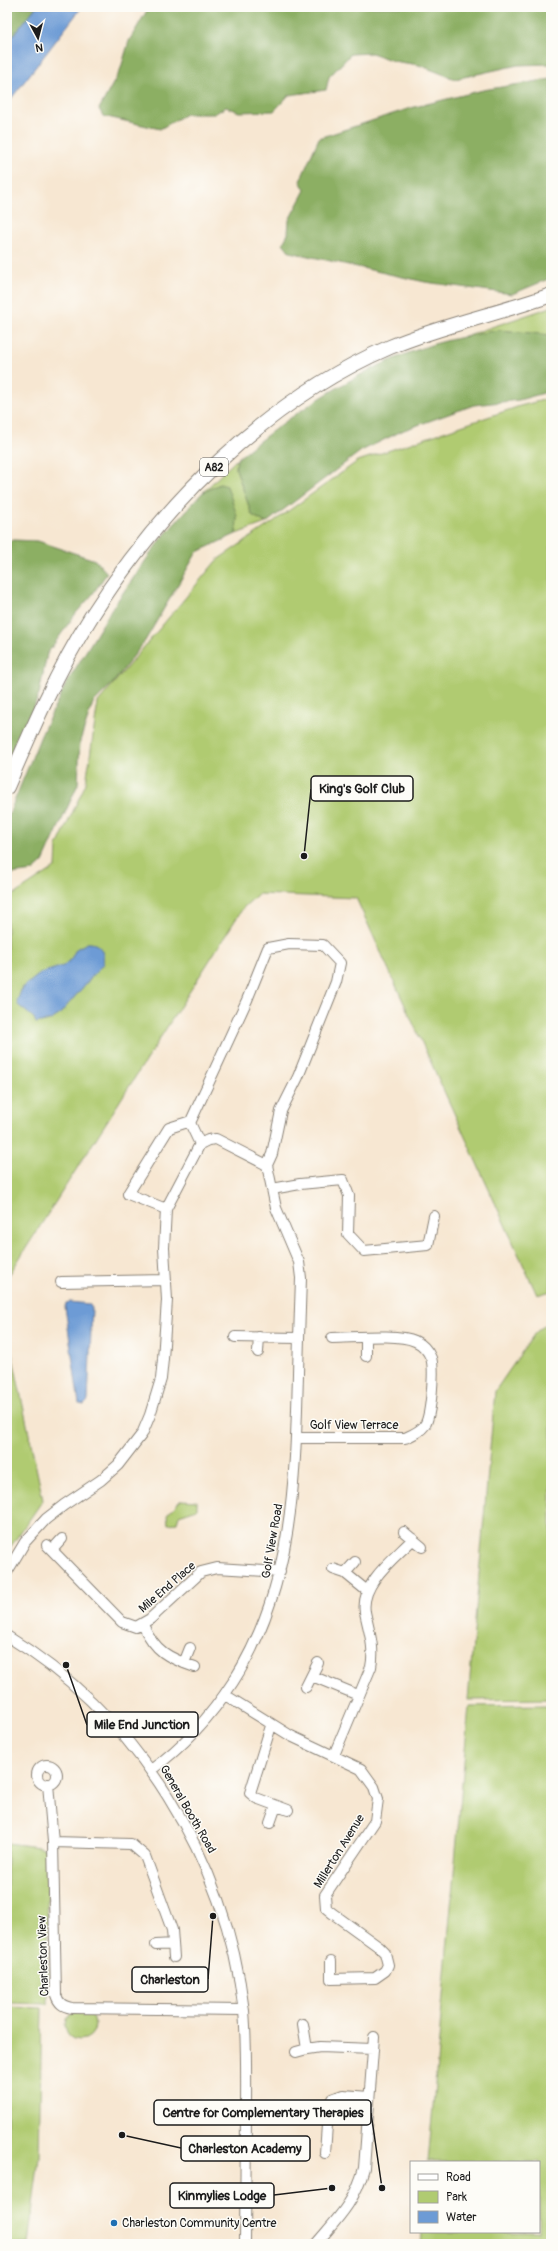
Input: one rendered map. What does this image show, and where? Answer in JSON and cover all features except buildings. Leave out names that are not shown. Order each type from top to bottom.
[{"type":"highway","name":"A82","points":[[7,787],[41,711],[90,619],[118,577],[149,537],[219,461],[267,419],[311,389],[357,363],[426,333],[551,295]]},
{"type":"street","points":[[7,1572],[25,1542],[38,1527],[64,1505],[101,1480],[118,1465],[142,1434],[150,1415],[161,1379],[167,1300],[164,1248],[166,1209],[200,1144],[208,1140],[216,1140],[267,1165],[272,1154],[281,1111],[298,1076],[336,982],[340,963],[323,946],[289,944],[268,948],[247,1000],[191,1121],[200,1144]]},
{"type":"street","points":[[166,1209],[128,1194],[169,1128],[191,1121]]},
{"type":"street","name":"Golf View Road","points":[[150,1770],[195,1732],[225,1695],[260,1633],[280,1572],[293,1498],[301,1278],[299,1262],[276,1208],[267,1165]]},
{"type":"street","points":[[272,1190],[300,1184],[343,1180],[348,1196],[348,1234],[364,1251],[428,1245],[434,1216]]},
{"type":"street","points":[[61,1282],[166,1280]]},
{"type":"street","points":[[235,1337],[299,1338]]},
{"type":"street","points":[[258,1352],[259,1337]]},
{"type":"street","name":"Golf View Terrace","points":[[296,1438],[405,1438],[416,1433],[425,1424],[429,1413],[433,1371],[431,1359],[425,1348],[414,1340],[400,1337],[332,1338]]},
{"type":"street","points":[[366,1338],[366,1356]]},
{"type":"street","points":[[404,1532],[422,1547]]},
{"type":"street","name":"Mile End Place","points":[[62,1539],[49,1547],[122,1622],[136,1627],[143,1625],[201,1572],[217,1568],[280,1572]]},
{"type":"street","points":[[334,1755],[370,1667],[373,1654],[364,1601],[367,1591],[373,1581],[413,1539]]},
{"type":"street","points":[[345,1573],[355,1562]]},
{"type":"street","points":[[333,1569],[345,1573],[367,1591]]},
{"type":"street","name":"Mile End Place","points":[[143,1625],[154,1645],[164,1654],[195,1667]]},
{"type":"street","name":"General Booth Road","points":[[7,1636],[59,1672],[90,1700],[128,1740],[150,1770],[182,1820],[205,1865],[219,1902],[232,1946],[243,2010],[247,2070],[245,2244]]},
{"type":"street","points":[[184,1663],[190,1648]]},
{"type":"street","points":[[306,1687],[318,1663]]},
{"type":"street","points":[[312,1676],[358,1695]]},
{"type":"street","name":"Millerton Avenue","points":[[225,1695],[272,1726],[361,1769],[374,1787],[378,1810],[375,1821],[329,1888],[324,1901],[326,1908],[379,1947],[385,1953],[388,1965],[385,1971],[374,1978],[331,1979]]},
{"type":"street","points":[[272,1726],[250,1789],[252,1796],[288,1810]]},
{"type":"street","name":"Charleston View","points":[[48,1784],[54,1842],[56,1995],[59,2002],[64,2006],[79,2008],[243,2010]]},
{"type":"street","points":[[270,1823],[276,1806]]},
{"type":"street","points":[[54,1842],[131,1844],[139,1849],[145,1856],[172,1930],[174,1957]]},
{"type":"street","points":[[156,1945],[173,1944]]},
{"type":"street","points":[[320,1979],[331,1979],[331,1960]]},
{"type":"street","points":[[302,2024],[307,2049]]},
{"type":"street","points":[[316,2244],[344,2212],[356,2193],[364,2168],[374,2037]]},
{"type":"street","points":[[296,2052],[320,2047],[373,2048]]},
{"type":"street","points":[[325,2152],[322,2135],[332,2099],[343,2095],[369,2097]]},
{"type":"green space","points":[[7,7],[36,7],[7,44]]},
{"type":"green space","points":[[149,7],[551,7],[551,64],[518,65],[455,79],[419,65],[393,61],[372,53],[351,54],[329,77],[326,90],[289,95],[274,111],[239,112],[226,107],[214,114],[186,114],[160,129],[103,116],[99,109],[120,71],[129,41]]},
{"type":"green space","points":[[551,79],[551,278],[512,294],[425,282],[290,252],[283,243],[288,234],[289,220],[305,190],[300,181],[319,138],[411,108],[483,90]]},
{"type":"green space","points":[[551,307],[551,335],[499,330],[462,337]]},
{"type":"green space","points":[[499,330],[551,335],[551,391],[519,400],[474,405],[404,430],[361,451],[266,523],[252,515],[236,469],[237,459],[259,441],[330,392],[381,365],[434,344]]},
{"type":"green space","points":[[551,398],[551,1291],[537,1295],[356,898],[258,894],[243,908],[7,1278],[7,899],[56,867],[57,846],[86,783],[98,702],[217,560],[358,461],[520,406]]},
{"type":"green space","points":[[237,459],[236,469],[252,515],[266,523],[236,534],[237,516],[220,484],[202,493]]},
{"type":"green space","points":[[220,484],[227,486],[237,516],[236,534],[197,552],[145,641],[113,683],[93,703],[80,741],[78,784],[43,862],[33,871],[7,876],[7,819],[42,733],[66,684],[113,607],[160,540],[202,493]]},
{"type":"green space","points":[[13,540],[38,541],[95,560],[107,573],[47,654],[39,694],[28,723],[17,737],[7,763],[7,542]]},
{"type":"green space","points":[[551,1320],[551,1699],[468,1700],[495,1391],[535,1333]]},
{"type":"green space","points":[[7,1330],[43,1500],[7,1552]]},
{"type":"green space","points":[[181,1500],[197,1501],[197,1509],[179,1515],[177,1523],[168,1524],[167,1515]]},
{"type":"green space","points":[[551,1705],[551,2244],[421,2244],[422,2233],[540,2233],[540,2161],[428,2161],[469,1706]]},
{"type":"green space","points":[[7,1843],[47,1848],[48,2004],[7,2003]]},
{"type":"green space","points":[[7,2007],[42,2008],[39,2158],[28,2244],[7,2244]]},
{"type":"green space","points":[[80,2010],[86,2011],[94,2019],[94,2031],[86,2039],[80,2040],[74,2039],[66,2031],[65,2025],[66,2019],[74,2011]]},
{"type":"water","points":[[36,7],[82,7],[7,104],[7,43]]},
{"type":"water","points":[[87,943],[95,944],[101,949],[103,964],[59,1015],[51,1020],[36,1023],[34,1018],[18,1005],[17,1001],[22,988],[41,973],[63,966],[71,959],[76,949]]},
{"type":"water","points":[[66,1303],[89,1304],[92,1308],[88,1401],[84,1405],[79,1404],[65,1307]]},
{"type":"place","name":"King's Golf Club","points":[[304,856]]},
{"type":"place","name":"Mile End Junction","points":[[66,1665]]},
{"type":"place","name":"Charleston","points":[[213,1916]]},
{"type":"place","name":"Charleston Academy","points":[[122,2135]]},
{"type":"place","name":"Kinmylies Lodge","points":[[332,2188]]},
{"type":"place","name":"Centre for Complementary Therapies","points":[[382,2188]]},
{"type":"place","name":"Charleston Community Centre","points":[[114,2223]]}]
